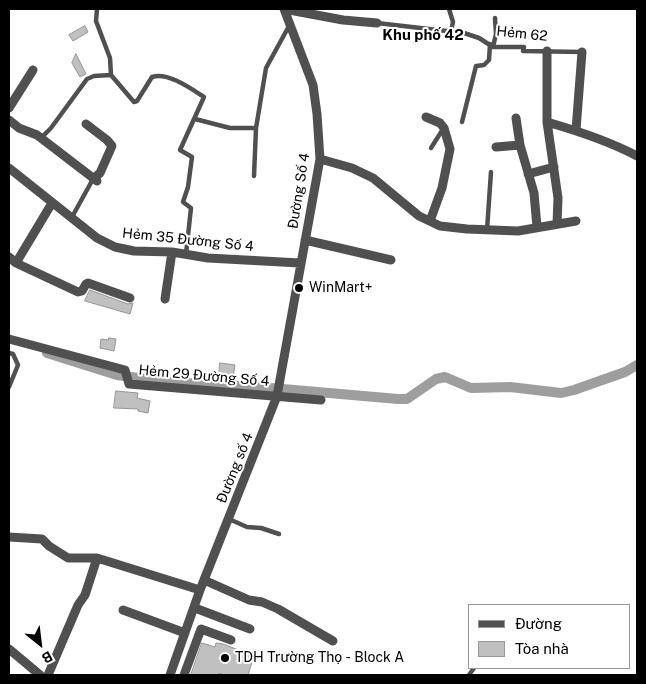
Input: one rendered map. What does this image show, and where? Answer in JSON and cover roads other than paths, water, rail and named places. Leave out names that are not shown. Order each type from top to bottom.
[{"type":"street","name":"Hẻm 62","points":[[284,9],[344,20],[377,23]]},
{"type":"street","name":"Đường Số 4","points":[[284,9],[313,85],[320,160],[300,264]]},
{"type":"street","points":[[547,51],[547,122],[558,198],[557,224]]},
{"type":"street","points":[[576,130],[582,52]]},
{"type":"street","points":[[9,108],[33,70]]},
{"type":"street","points":[[426,117],[440,123],[444,128],[450,149],[442,188],[430,221]]},
{"type":"street","points":[[516,118],[520,145],[534,193],[537,227]]},
{"type":"street","points":[[9,120],[19,128],[41,138],[95,180],[112,146],[86,124]]},
{"type":"street","points":[[547,122],[576,130],[620,147],[637,156]]},
{"type":"street","points":[[496,147],[520,145]]},
{"type":"street","points":[[320,160],[352,168],[373,178],[419,216],[440,226],[487,230],[518,230],[576,221]]},
{"type":"street","points":[[528,174],[554,167]]},
{"type":"street","name":"Hẻm 35 Đường Số 4","points":[[9,168],[97,238],[115,247],[134,251],[172,252],[208,258],[300,264]]},
{"type":"street","points":[[52,203],[13,260],[78,292],[82,291],[88,283],[130,298]]},
{"type":"street","points":[[305,240],[391,260]]},
{"type":"street","points":[[166,299],[172,252]]},
{"type":"street","name":"Đường số 4","points":[[170,675],[200,590],[278,396],[300,264]]},
{"type":"street","name":"Hẻm 29 Đường Số 4","points":[[9,338],[125,370],[129,384],[321,400]]},
{"type":"street","points":[[9,537],[42,539],[49,546],[68,558],[96,558],[200,590]]},
{"type":"street","points":[[48,675],[74,612],[85,595],[96,558]]},
{"type":"street","points":[[204,580],[249,600],[262,602],[278,609],[333,641]]},
{"type":"street","points":[[194,608],[250,629]]},
{"type":"street","points":[[122,610],[185,632]]},
{"type":"street","points":[[184,675],[201,629],[231,640]]},
{"type":"street","points":[[9,649],[40,675]]},
{"type":"lane","points":[[97,9],[96,21],[110,58],[111,75],[134,102],[137,101],[152,77],[157,75],[181,82],[204,97],[180,150],[192,157],[188,187],[182,202],[191,208],[186,254]]},
{"type":"lane","points":[[449,9],[453,22],[451,31]]},
{"type":"lane","points":[[462,122],[476,66],[484,65],[489,60],[491,45],[496,34],[495,18]]},
{"type":"lane","name":"Hẻm 62","points":[[377,23],[464,33],[491,45],[524,47],[523,51],[582,52]]},
{"type":"lane","points":[[254,176],[256,128],[266,68],[290,25]]},
{"type":"lane","points":[[41,138],[51,128],[87,79],[94,76],[111,75]]},
{"type":"lane","points":[[195,119],[230,128],[256,128]]},
{"type":"lane","points":[[432,148],[444,128]]},
{"type":"lane","points":[[487,230],[491,172]]},
{"type":"lane","points":[[72,218],[95,180]]},
{"type":"lane","points":[[9,353],[13,354],[18,365],[9,386]]},
{"type":"lane","points":[[229,519],[247,528],[261,528],[279,534]]},
{"type":"waterway","points":[[47,353],[117,375],[166,382],[260,387],[398,399],[407,399],[436,379],[445,377],[471,388],[510,387],[561,393],[625,372],[637,365]]},
{"type":"place","name":"WinMart+","points":[[299,288]]},
{"type":"place","name":"TDH Trường Thọ - Block A","points":[[225,658]]},
{"type":"district","name":"Khu phố 42","points":[[423,35]]}]
